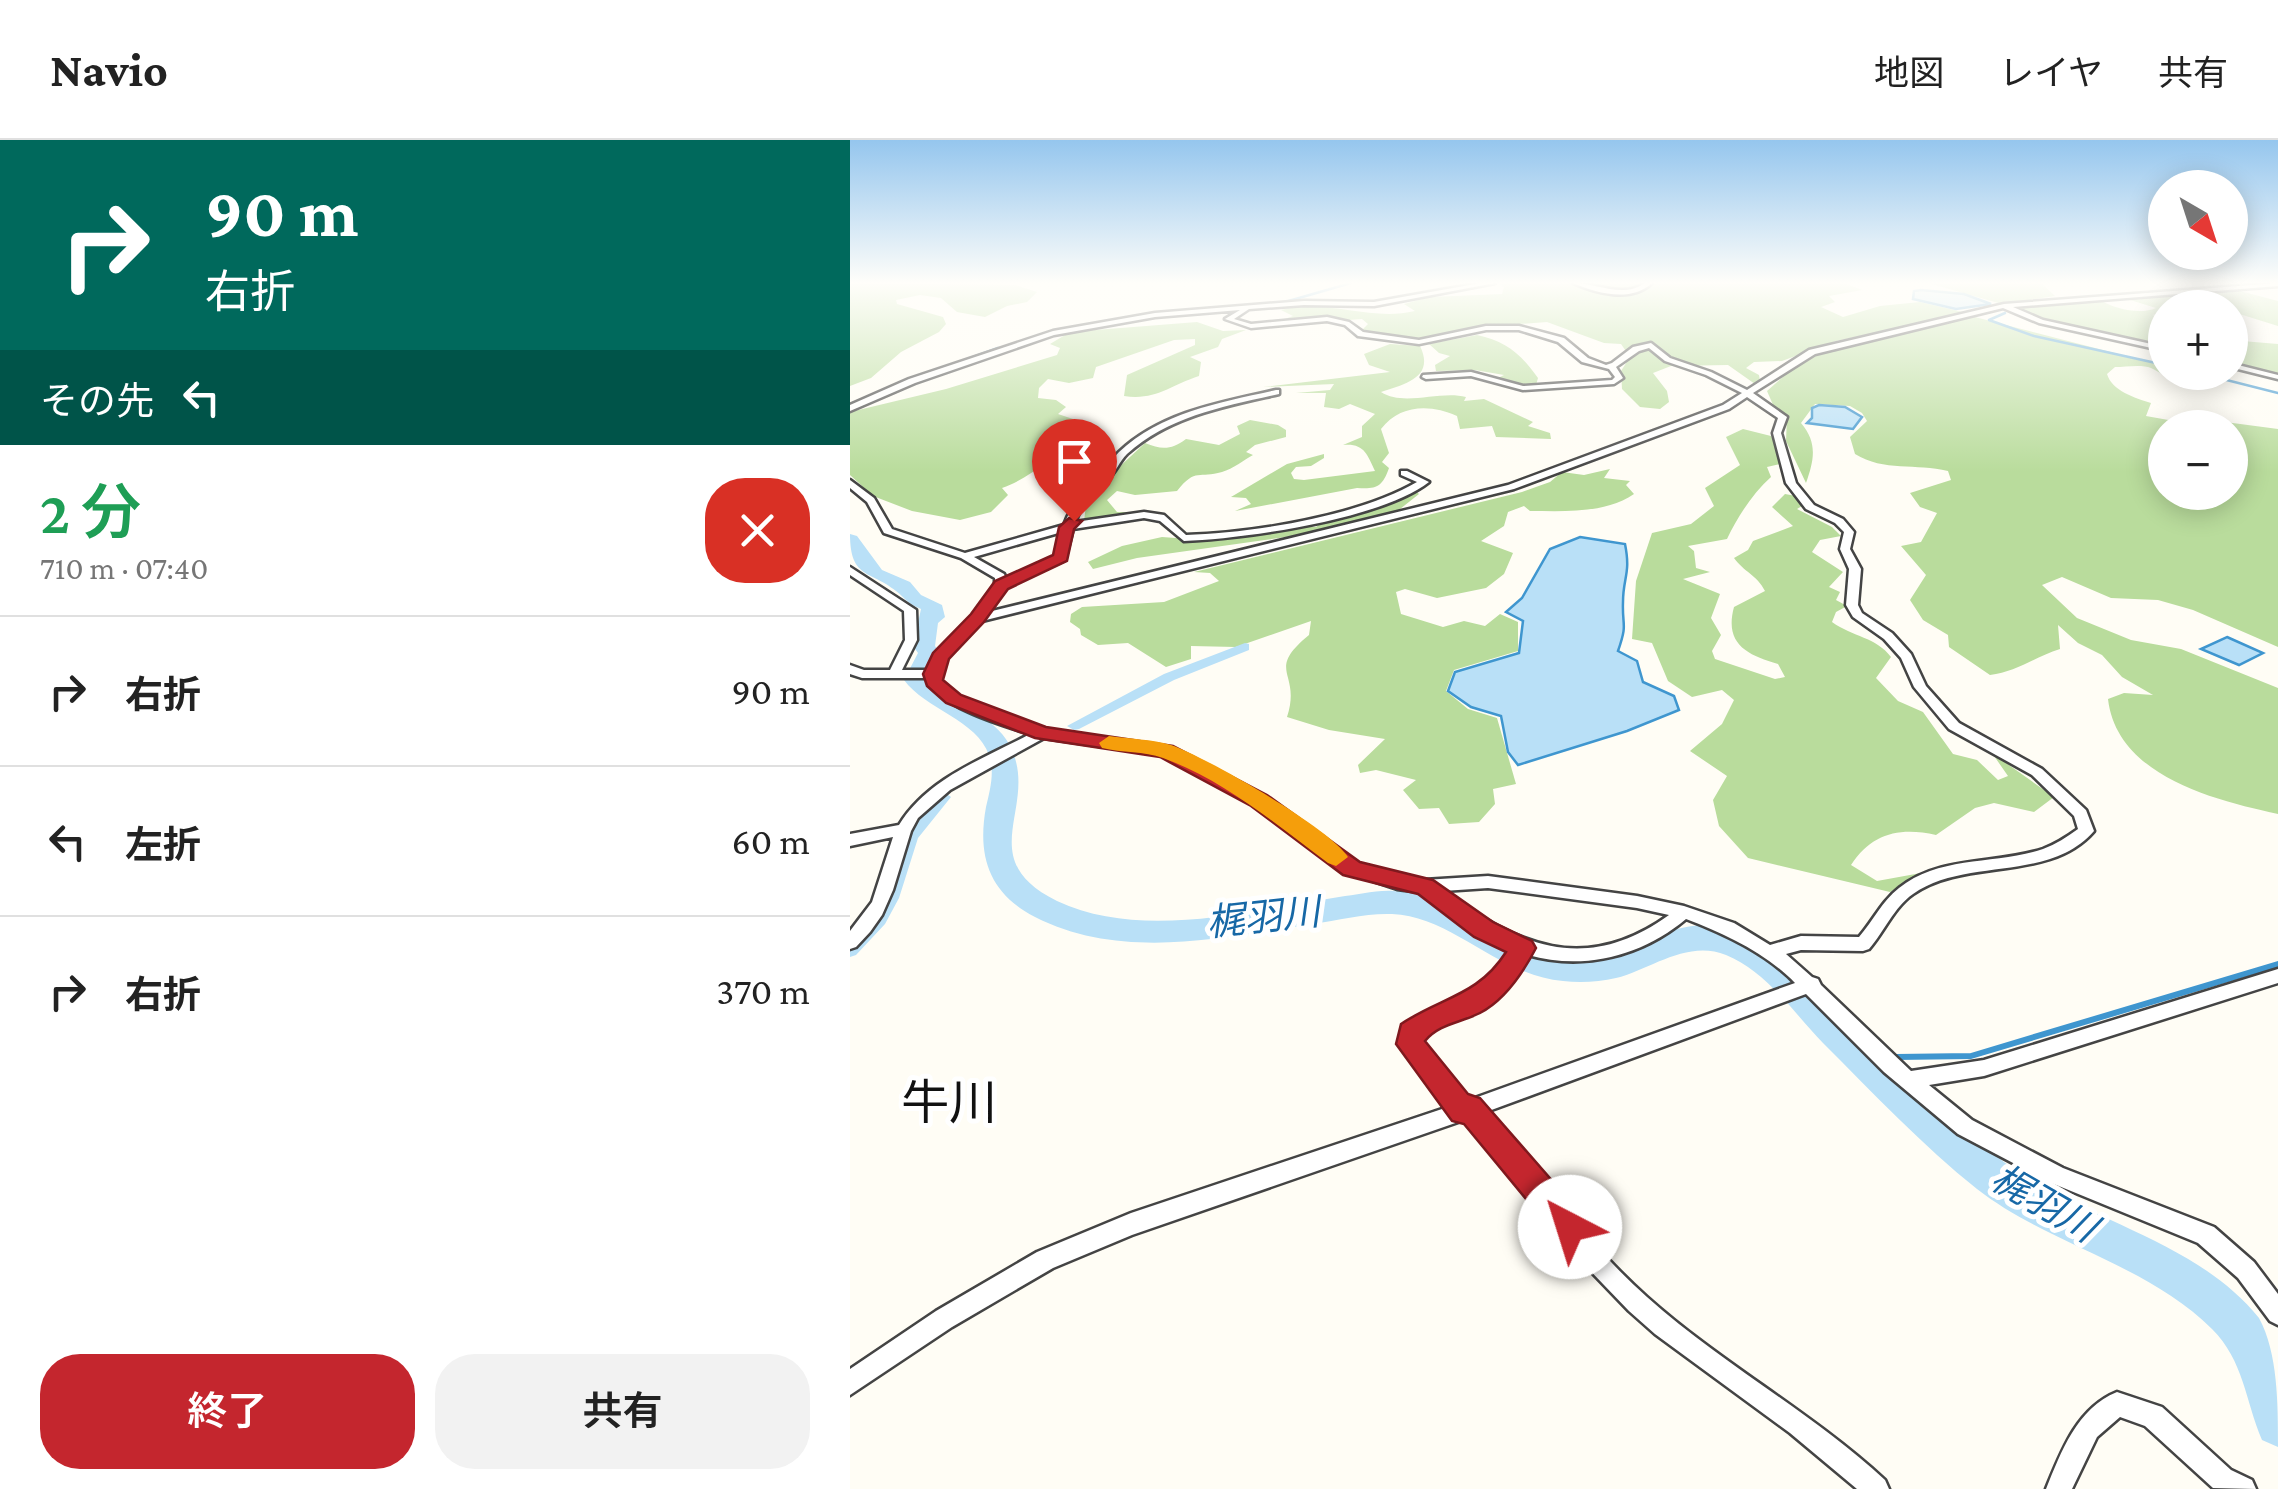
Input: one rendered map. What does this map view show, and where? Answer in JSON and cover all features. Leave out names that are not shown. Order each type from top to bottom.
[{"type":"street","points":[[856,403],[1012,346]]},
{"type":"street","points":[[1426,377],[1472,374],[1523,388],[1614,382],[1619,378],[1612,367],[1585,360],[1568,346]]},
{"type":"street","points":[[1612,367],[1636,348],[1647,346]]},
{"type":"street","points":[[1653,346],[1661,358],[1698,370],[1783,417],[1777,433],[1791,483],[1800,498],[1846,526],[1849,532],[1845,549],[1856,569],[1852,605],[1857,616],[1888,636],[1907,656],[1920,687],[1954,726],[2037,772],[2081,814],[2086,831],[2052,854],[1956,870],[1910,887],[1863,944],[1801,944],[1772,951]]},
{"type":"street","points":[[978,618],[1511,487],[1726,407],[1749,395],[1786,366],[1812,352],[1837,346]]},
{"type":"street","points":[[2248,370],[2278,377]]},
{"type":"street","points":[[928,673],[1002,585],[1061,558],[1067,527],[1074,521],[1083,496],[1110,473],[1121,454],[1148,435],[1196,411],[1276,392]]},
{"type":"street","points":[[965,556],[1067,527],[1154,516],[1162,518],[1184,538],[1224,538],[1373,505],[1410,492],[1424,482],[1404,472]]},
{"type":"street","points":[[850,482],[871,500],[882,524],[895,535],[965,556],[1000,576],[1002,585]]},
{"type":"street","points":[[850,570],[910,610],[911,640],[896,674]]},
{"type":"street","points":[[854,675],[928,673]]},
{"type":"street","points":[[928,673],[954,699],[1042,733],[1166,751],[1259,800],[1352,868],[1397,883],[1424,886],[1488,882],[1684,912],[1772,951],[1907,1080],[1964,1127],[2056,1175],[2206,1235],[2246,1270],[2278,1313]]},
{"type":"street","points":[[850,942],[868,926],[886,896],[903,830],[933,798],[975,767],[1042,733]]},
{"type":"street","points":[[850,840],[903,830]]},
{"type":"street","points":[[1424,886],[1484,930],[1522,950],[1553,956],[1582,958],[1661,932],[1684,912]]},
{"type":"street","points":[[1522,950],[1507,973],[1471,1004],[1434,1017],[1411,1033],[1410,1044],[1623,1290],[1663,1326],[1777,1408],[1876,1489]]},
{"type":"street","points":[[1907,1080],[1984,1068],[2278,976]]},
{"type":"street","points":[[850,1383],[944,1319],[1045,1260],[1131,1224],[1808,986]]},
{"type":"street","points":[[2059,1489],[2088,1428],[2117,1404],[2152,1416],[2222,1480],[2244,1489]]},
{"type":"green space","points":[[850,346],[912,346],[871,378],[850,386]]},
{"type":"green space","points":[[1055,346],[1157,346],[1096,367],[1093,378],[1069,383],[1048,379],[1039,388],[1038,398],[1056,400],[1066,407],[1058,414],[1073,419],[1075,427],[1085,432],[1075,440],[1082,444],[1002,488],[1008,495],[991,512],[960,520],[912,511],[873,496],[850,475],[850,412],[946,389],[1057,355],[1060,348]]},
{"type":"green space","points":[[1193,346],[1219,346],[1190,357],[1201,362],[1199,376],[1163,391],[1124,396],[1127,375]]},
{"type":"green space","points":[[1385,346],[1420,346],[1424,365],[1416,378],[1381,392],[1400,398],[1456,395],[1466,397],[1464,401],[1484,399],[1533,422],[1528,426],[1550,433],[1551,439],[1496,437],[1492,426],[1460,429],[1457,416],[1447,412],[1427,408],[1407,411],[1381,429],[1389,453],[1382,462],[1389,468],[1378,486],[1235,511],[1251,504],[1246,498],[1231,497],[1287,464],[1324,454],[1311,466],[1296,467],[1291,473],[1294,479],[1304,480],[1375,471],[1360,448],[1343,445],[1362,437],[1362,426],[1375,414],[1350,404],[1339,409],[1324,407],[1326,393],[1296,393],[1330,390],[1334,384],[1263,387],[1390,372],[1369,365],[1364,354]]},
{"type":"green space","points":[[1431,346],[1506,346],[1538,378],[1536,385],[1520,387],[1496,379],[1504,375],[1475,370],[1436,371],[1435,365],[1450,356]]},
{"type":"green space","points":[[1622,346],[1823,346],[1782,361],[1754,362],[1746,368],[1759,375],[1760,381],[1755,384],[1728,365],[1671,366],[1653,373],[1667,391],[1669,402],[1660,409],[1640,407],[1622,389],[1621,371],[1630,357]]},
{"type":"green space","points":[[1854,346],[2087,346],[2148,362],[2148,368],[2115,367],[2107,374],[2119,389],[2151,403],[2146,416],[2148,510],[2248,510],[2248,425],[2278,429],[2278,647],[2193,610],[2158,600],[2111,598],[2062,577],[2042,585],[2077,618],[2131,640],[2181,649],[2278,688],[2278,814],[2198,792],[2149,766],[2129,747],[2115,725],[2108,699],[2124,693],[2153,695],[2122,677],[2102,655],[2078,643],[2058,625],[2060,649],[1990,675],[1949,647],[1948,635],[1923,620],[1910,600],[1926,575],[1901,546],[1921,542],[1937,513],[1920,507],[1910,493],[1951,480],[1948,471],[1866,460],[1855,454],[1850,437],[1867,421],[1862,413],[1850,406],[1815,404],[1801,423],[1813,452],[1806,483],[1786,441],[1787,417],[1774,407],[1767,391],[1793,368],[1815,356]]},
{"type":"green space","points":[[2248,346],[2278,346],[2278,376],[2248,368]]},
{"type":"green space","points":[[1250,420],[1278,425],[1286,430],[1286,437],[1255,445],[1246,452],[1253,455],[1234,467],[1194,476],[1177,491],[1135,495],[1117,491],[1107,500],[1117,512],[1138,512],[1137,515],[1084,521],[1087,497],[1145,443],[1166,448],[1186,439],[1219,445],[1240,434],[1237,426]]},
{"type":"green space","points":[[1743,429],[1771,436],[1780,451],[1780,464],[1767,467],[1771,477],[1746,505],[1727,539],[1688,546],[1694,551],[1696,568],[1710,572],[1683,579],[1720,594],[1711,618],[1721,635],[1712,651],[1715,659],[1775,679],[1785,677],[1778,664],[1748,652],[1735,639],[1734,607],[1765,591],[1734,558],[1748,550],[1753,541],[1793,526],[1772,507],[1785,494],[1796,496],[1802,506],[1797,509],[1841,536],[1820,540],[1812,552],[1843,572],[1829,587],[1840,592],[1836,600],[1847,606],[1836,612],[1832,622],[1878,645],[1891,657],[1876,678],[1898,701],[1923,712],[1953,754],[1977,760],[1998,780],[2008,776],[1992,753],[2054,797],[2034,812],[1994,803],[1975,808],[1936,835],[1910,832],[1878,839],[1851,865],[1877,881],[1921,873],[1890,892],[1748,858],[1719,826],[1713,800],[1727,776],[1690,751],[1722,724],[1734,700],[1722,690],[1692,697],[1668,681],[1652,643],[1632,639],[1636,581],[1652,533],[1691,524],[1714,506],[1705,488],[1740,465],[1726,437]]},
{"type":"green space","points":[[1610,469],[1604,478],[1630,481],[1626,485],[1634,494],[1597,508],[1530,511],[1524,506],[1508,512],[1504,526],[1481,541],[1513,553],[1504,574],[1486,588],[1437,598],[1405,589],[1396,592],[1401,614],[1443,627],[1464,621],[1485,626],[1500,614],[1518,622],[1518,651],[1454,670],[1446,691],[1468,709],[1497,718],[1516,784],[1493,789],[1495,804],[1479,822],[1449,824],[1439,808],[1419,809],[1403,790],[1416,780],[1376,770],[1360,773],[1358,765],[1385,739],[1329,730],[1287,717],[1290,690],[1286,665],[1296,647],[1309,635],[1311,621],[1236,647],[1191,646],[1191,659],[1166,667],[1128,643],[1098,645],[1081,635],[1080,629],[1070,622],[1071,614],[1082,607],[1164,602],[1219,581],[1210,573],[1194,572],[1522,492],[1550,482],[1562,472],[1584,475]]},
{"type":"green space","points":[[1416,491],[1419,494],[1395,513],[1307,534],[1137,558],[1093,569],[1088,562],[1122,546],[1162,537],[1217,541],[1290,526],[1316,527],[1338,514]]},
{"type":"water","points":[[1845,407],[1862,417],[1853,429],[1807,423],[1812,418],[1812,408]]},
{"type":"water","points":[[1580,537],[1625,544],[1624,630],[1618,651],[1637,661],[1643,682],[1674,696],[1679,710],[1627,731],[1518,765],[1508,752],[1501,716],[1471,707],[1448,691],[1455,672],[1519,653],[1523,621],[1506,612],[1522,598],[1550,549]]},
{"type":"water","points":[[2227,637],[2263,653],[2239,665],[2201,649]]},
{"type":"waterway","points":[[2079,346],[2148,361]]},
{"type":"waterway","points":[[940,369],[998,348]]},
{"type":"waterway","points":[[2248,385],[2278,393]]},
{"type":"waterway","points":[[850,404],[878,393]]},
{"type":"waterway","name":"梶羽川","points":[[850,540],[875,574],[903,586],[914,599],[931,605],[934,617],[928,620],[924,646],[929,653],[916,680],[925,691],[996,742],[1004,760],[1005,781],[997,825],[996,848],[1001,870],[1017,890],[1047,909],[1081,921],[1151,931],[1224,926],[1392,902],[1441,916],[1518,957],[1560,968],[1613,966],[1687,940],[1714,938],[1728,942],[1779,974],[1846,1043],[1991,1176],[2042,1208],[2170,1274],[2225,1312],[2257,1355],[2278,1424]]},
{"type":"waterway","points":[[1074,726],[1169,677],[1245,647]]},
{"type":"waterway","points":[[850,950],[879,919],[891,898],[911,836],[944,797]]},
{"type":"waterway","points":[[1896,1057],[1971,1056],[2278,964]]},
{"type":"slow traffic","points":[[1109,743],[1166,751],[1210,772],[1259,800],[1336,857]]},
{"type":"district","name":"牛川","points":[[949,1102]]},
{"type":"route","points":[[1074,521],[1067,527],[1061,558],[1002,585],[978,618],[940,657],[934,682],[954,699],[1042,733],[1166,751],[1259,800],[1352,868],[1397,883],[1424,886],[1484,930],[1523,948],[1490,990],[1471,1004],[1434,1017],[1411,1033],[1410,1044],[1462,1111],[1470,1108],[1570,1227]]}]
